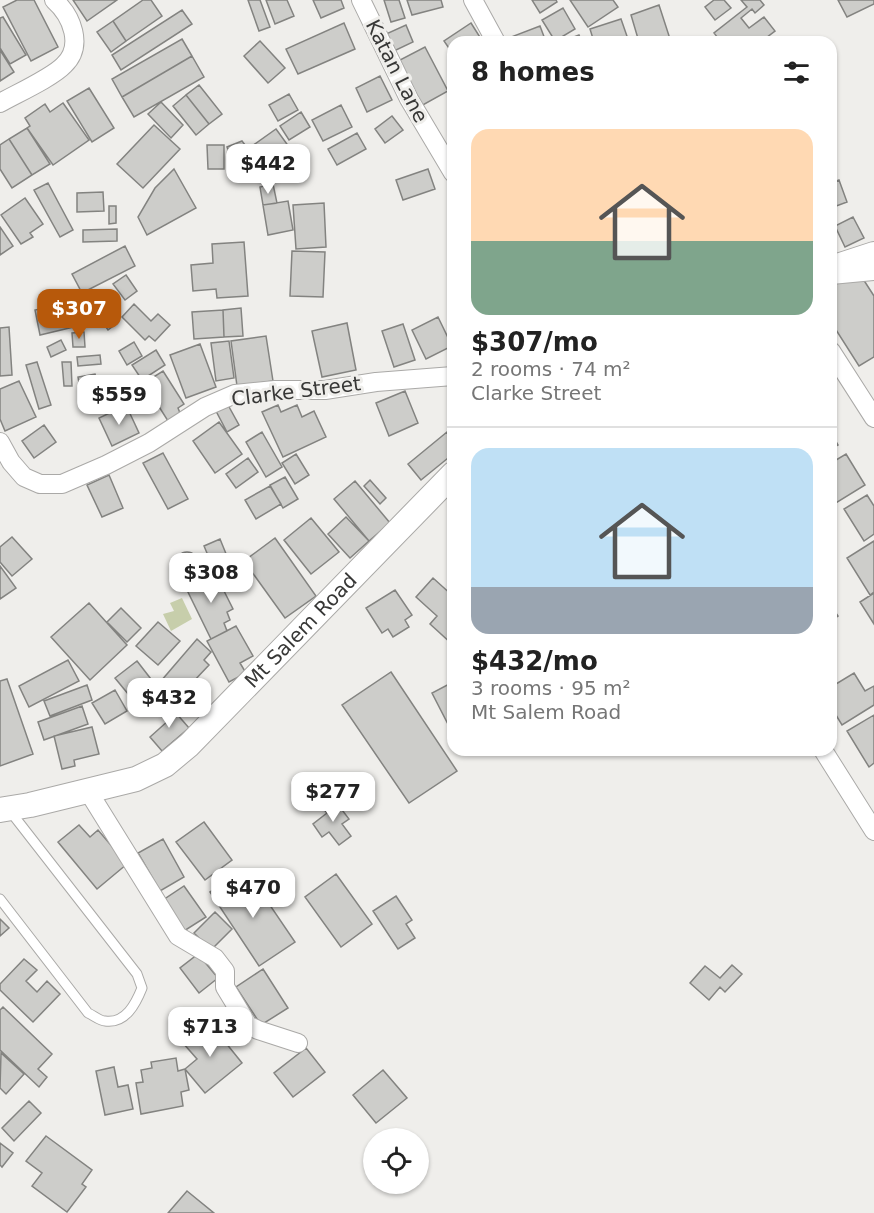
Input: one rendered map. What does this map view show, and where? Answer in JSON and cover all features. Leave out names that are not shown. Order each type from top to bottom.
[{"type":"street","points":[[0,103],[63,67],[71,56],[75,35],[70,19],[54,0]]},
{"type":"street","name":"Katan Lane","points":[[360,0],[409,99],[447,163]]},
{"type":"street","points":[[473,0],[493,36]]},
{"type":"street","points":[[837,266],[874,254]]},
{"type":"street","points":[[837,275],[874,272]]},
{"type":"street","points":[[837,360],[874,418]]},
{"type":"street","name":"Clarke Street","points":[[0,442],[11,462],[24,477],[40,484],[62,484],[149,443],[205,407],[235,394],[275,390],[325,390],[376,382],[447,376]]},
{"type":"street","name":"Mt Salem Road","points":[[4,810],[136,779],[165,765],[189,745],[447,480]]},
{"type":"street","points":[[827,756],[874,831]]},
{"type":"street","points":[[87,791],[178,936],[215,958],[225,971],[225,987],[248,1025],[298,1043]]},
{"type":"lane","points":[[0,900],[88,1013],[105,1021],[120,1018],[134,1007],[142,988],[137,974],[4,810]]},
{"type":"green space","points":[[182,598],[192,619],[171,631],[163,614],[174,611],[170,603]]},
{"type":"building","points":[[17,0],[34,0],[58,47],[31,61],[3,7]]},
{"type":"building","points":[[73,0],[117,0],[87,21]]},
{"type":"building","points":[[143,0],[151,0],[162,16],[126,41],[113,21]]},
{"type":"building","points":[[248,0],[260,0],[270,27],[259,31]]},
{"type":"building","points":[[266,0],[287,0],[294,16],[275,24]]},
{"type":"building","points":[[313,0],[341,0],[344,8],[321,18]]},
{"type":"building","points":[[384,0],[399,0],[405,18],[391,22]]},
{"type":"building","points":[[407,0],[441,0],[443,7],[412,15]]},
{"type":"building","points":[[532,0],[556,0],[557,2],[540,13]]},
{"type":"building","points":[[570,0],[613,0],[618,7],[588,27]]},
{"type":"building","points":[[714,0],[724,0],[731,8],[715,20],[705,7]]},
{"type":"building","points":[[741,0],[760,0],[764,5],[755,13],[752,9],[741,18],[749,28],[764,17],[775,31],[769,36],[716,36],[714,33],[747,7]]},
{"type":"building","points":[[838,0],[874,0],[874,4],[847,17]]},
{"type":"building","points":[[659,5],[669,36],[637,36],[631,15]]},
{"type":"building","points":[[563,8],[575,29],[563,36],[552,36],[542,20]]},
{"type":"building","points":[[182,10],[192,24],[121,70],[112,55]]},
{"type":"building","points":[[3,17],[26,55],[10,64],[0,48],[0,18]]},
{"type":"building","points":[[621,19],[627,36],[592,36],[590,29]]},
{"type":"building","points":[[113,21],[126,41],[111,52],[97,32]]},
{"type":"building","points":[[344,23],[355,49],[298,74],[286,49]]},
{"type":"building","points":[[471,23],[479,36],[452,36]]},
{"type":"building","points":[[406,25],[413,42],[394,51],[386,34]]},
{"type":"building","points":[[540,26],[544,36],[514,36]]},
{"type":"building","points":[[182,39],[192,56],[122,97],[112,79]]},
{"type":"building","points":[[260,41],[285,68],[268,83],[244,56]]},
{"type":"building","points":[[425,47],[447,92],[421,106],[398,61]]},
{"type":"building","points":[[0,50],[14,72],[0,81]]},
{"type":"building","points":[[192,56],[204,77],[134,117],[122,97]]},
{"type":"building","points":[[380,76],[392,100],[367,112],[356,88]]},
{"type":"building","points":[[199,85],[222,114],[209,124],[186,95]]},
{"type":"building","points":[[89,88],[114,128],[92,142],[67,101]]},
{"type":"building","points":[[289,94],[298,110],[278,121],[269,105]]},
{"type":"building","points":[[186,95],[209,124],[196,135],[173,106]]},
{"type":"building","points":[[161,102],[183,125],[171,138],[148,114]]},
{"type":"building","points":[[63,103],[89,140],[53,165],[27,128],[30,126],[25,118],[45,104],[50,112]]},
{"type":"building","points":[[341,105],[352,127],[323,141],[312,120]]},
{"type":"building","points":[[301,112],[310,127],[289,140],[280,126]]},
{"type":"building","points":[[392,116],[403,130],[385,143],[375,129]]},
{"type":"building","points":[[154,125],[180,149],[143,188],[117,164]]},
{"type":"building","points":[[27,128],[50,164],[32,175],[9,139]]},
{"type":"building","points":[[276,129],[292,151],[267,168],[252,146]]},
{"type":"building","points":[[357,133],[366,149],[337,165],[328,149]]},
{"type":"building","points":[[9,139],[32,175],[12,188],[0,169],[0,145]]},
{"type":"building","points":[[242,141],[259,163],[237,172],[227,147]]},
{"type":"building","points":[[207,145],[224,145],[224,169],[208,169]]},
{"type":"building","points":[[174,169],[196,208],[147,235],[138,217],[155,188]]},
{"type":"building","points":[[428,169],[435,189],[403,200],[396,180]]},
{"type":"building","points":[[839,180],[847,202],[837,206],[837,181]]},
{"type":"building","points":[[48,183],[73,230],[60,237],[34,190]]},
{"type":"building","points":[[273,184],[277,203],[263,205],[260,187]]},
{"type":"building","points":[[103,192],[104,211],[77,212],[77,193]]},
{"type":"building","points":[[25,198],[43,224],[30,233],[33,237],[21,244],[1,215]]},
{"type":"building","points":[[288,201],[293,230],[268,235],[263,205]]},
{"type":"building","points":[[324,203],[326,247],[296,249],[293,205]]},
{"type":"building","points":[[109,206],[116,206],[116,223],[109,224]]},
{"type":"building","points":[[853,217],[864,238],[845,247],[837,225]]},
{"type":"building","points":[[0,227],[13,246],[0,255]]},
{"type":"building","points":[[117,229],[117,241],[83,242],[83,230]]},
{"type":"building","points":[[244,242],[248,296],[217,298],[216,289],[193,291],[191,265],[213,263],[212,244]]},
{"type":"building","points":[[125,246],[135,266],[82,293],[72,274]]},
{"type":"building","points":[[292,251],[325,252],[323,297],[290,296]]},
{"type":"building","points":[[856,268],[874,296],[874,357],[859,366],[837,331],[837,280]]},
{"type":"building","points":[[126,275],[137,291],[125,300],[113,284]]},
{"type":"building","points":[[108,296],[119,313],[113,318],[117,323],[108,330],[92,307]]},
{"type":"building","points":[[73,302],[78,326],[40,335],[35,310]]},
{"type":"building","points":[[134,304],[151,321],[158,314],[170,325],[155,341],[149,336],[145,340],[122,317]]},
{"type":"building","points":[[241,308],[243,336],[224,337],[223,310]]},
{"type":"building","points":[[223,310],[224,337],[194,339],[192,312]]},
{"type":"building","points":[[438,317],[447,336],[447,348],[426,359],[412,330]]},
{"type":"building","points":[[347,323],[356,370],[322,377],[312,331]]},
{"type":"building","points":[[403,324],[415,360],[394,367],[382,331]]},
{"type":"building","points":[[9,327],[12,375],[0,376],[0,328]]},
{"type":"building","points":[[84,332],[85,347],[73,347],[72,333]]},
{"type":"building","points":[[266,336],[273,381],[237,386],[231,341]]},
{"type":"building","points":[[61,340],[66,350],[51,357],[47,347]]},
{"type":"building","points":[[229,341],[234,378],[216,381],[211,343]]},
{"type":"building","points":[[134,342],[142,356],[127,365],[119,351]]},
{"type":"building","points":[[200,344],[216,387],[186,398],[170,355]]},
{"type":"building","points":[[156,350],[165,365],[142,380],[132,365]]},
{"type":"building","points":[[100,355],[101,364],[78,366],[77,357]]},
{"type":"building","points":[[37,362],[51,405],[39,409],[26,365]]},
{"type":"building","points":[[62,362],[71,362],[72,386],[64,386]]},
{"type":"building","points":[[163,371],[184,404],[178,408],[180,413],[168,421],[144,383]]},
{"type":"building","points":[[95,374],[98,385],[80,389],[78,377]]},
{"type":"building","points":[[19,381],[36,417],[5,431],[0,419],[0,389]]},
{"type":"building","points":[[405,391],[418,423],[389,436],[376,403]]},
{"type":"building","points":[[126,405],[139,433],[112,446],[99,418]]},
{"type":"building","points":[[228,405],[239,425],[227,432],[216,411]]},
{"type":"building","points":[[278,405],[281,412],[297,405],[302,417],[314,411],[326,437],[283,457],[262,412]]},
{"type":"building","points":[[219,422],[242,454],[215,473],[193,441]]},
{"type":"building","points":[[44,425],[56,442],[34,458],[22,441]]},
{"type":"building","points":[[262,432],[282,467],[266,477],[246,442]]},
{"type":"building","points":[[447,432],[447,459],[421,480],[408,464]]},
{"type":"building","points":[[163,453],[188,499],[168,509],[143,463]]},
{"type":"building","points":[[296,454],[309,475],[295,484],[282,463]]},
{"type":"building","points":[[846,454],[865,485],[837,502],[837,459]]},
{"type":"building","points":[[248,458],[258,472],[236,488],[226,474]]},
{"type":"building","points":[[109,475],[123,508],[102,517],[87,485]]},
{"type":"building","points":[[285,477],[298,499],[283,508],[270,485]]},
{"type":"building","points":[[370,480],[386,498],[380,504],[364,486]]},
{"type":"building","points":[[355,481],[390,523],[369,541],[334,499]]},
{"type":"building","points":[[270,486],[281,504],[256,519],[245,500]]},
{"type":"building","points":[[867,495],[874,506],[874,534],[864,541],[844,509]]},
{"type":"building","points":[[346,517],[369,541],[350,558],[328,534]]},
{"type":"building","points":[[311,518],[339,552],[311,574],[284,540]]},
{"type":"building","points":[[12,537],[32,559],[12,576],[0,562],[0,547]]},
{"type":"building","points":[[275,538],[316,596],[285,618],[244,561]]},
{"type":"building","points":[[220,539],[231,566],[215,572],[204,546]]},
{"type":"building","points":[[874,541],[874,592],[870,595],[847,558]]},
{"type":"building","points":[[187,552],[195,555],[198,563],[195,571],[187,574],[179,571],[176,563],[179,555]]},
{"type":"building","points":[[0,566],[16,588],[0,599]]},
{"type":"building","points":[[215,573],[233,609],[227,612],[230,620],[224,623],[227,631],[211,639],[186,588]]},
{"type":"building","points":[[433,578],[447,591],[447,639],[430,624],[437,616],[416,597]]},
{"type":"building","points":[[395,590],[412,615],[405,620],[409,627],[393,637],[388,629],[382,633],[366,608]]},
{"type":"building","points":[[874,593],[874,624],[860,602]]},
{"type":"building","points":[[89,603],[127,645],[90,680],[51,637]]},
{"type":"building","points":[[121,608],[141,628],[127,642],[107,622]]},
{"type":"building","points":[[158,622],[180,641],[158,665],[136,646]]},
{"type":"building","points":[[236,626],[253,656],[240,663],[246,673],[229,682],[207,641]]},
{"type":"building","points":[[197,639],[211,652],[204,660],[209,665],[193,682],[200,687],[186,703],[161,681]]},
{"type":"building","points":[[68,660],[79,681],[29,707],[19,686]]},
{"type":"building","points":[[137,661],[154,683],[133,700],[115,678]]},
{"type":"building","points":[[391,672],[457,771],[409,803],[342,705]]},
{"type":"building","points":[[854,673],[865,691],[874,686],[874,705],[842,725],[837,717],[837,683]]},
{"type":"building","points":[[7,679],[33,754],[0,766],[0,681]]},
{"type":"building","points":[[87,685],[92,700],[50,716],[44,701]]},
{"type":"building","points":[[447,685],[447,722],[432,693]]},
{"type":"building","points":[[115,690],[127,711],[105,724],[92,703]]},
{"type":"building","points":[[169,705],[189,728],[162,751],[150,737],[169,720],[161,711]]},
{"type":"building","points":[[82,706],[88,724],[44,740],[38,722]]},
{"type":"building","points":[[874,715],[874,763],[869,767],[847,731]]},
{"type":"building","points":[[92,727],[99,754],[74,760],[75,766],[62,769],[54,736]]},
{"type":"building","points":[[333,798],[349,819],[342,824],[351,836],[339,845],[329,832],[322,837],[313,824],[327,813],[322,807]]},
{"type":"building","points":[[204,822],[232,860],[205,880],[176,842]]},
{"type":"building","points":[[79,825],[90,837],[98,830],[127,864],[97,889],[58,842]]},
{"type":"building","points":[[163,839],[184,877],[160,891],[138,853]]},
{"type":"building","points":[[239,873],[253,893],[259,889],[295,942],[259,966],[210,892]]},
{"type":"building","points":[[336,874],[372,924],[341,947],[305,897]]},
{"type":"building","points":[[184,886],[206,917],[184,931],[163,900]]},
{"type":"building","points":[[396,896],[412,920],[406,924],[415,938],[398,949],[373,911]]},
{"type":"building","points":[[215,912],[232,929],[211,950],[194,933]]},
{"type":"building","points":[[0,919],[9,928],[0,936]]},
{"type":"building","points":[[198,954],[218,978],[199,993],[180,968]]},
{"type":"building","points":[[24,959],[37,970],[26,981],[37,992],[47,981],[60,994],[33,1022],[0,990],[0,984]]},
{"type":"building","points":[[732,965],[742,974],[725,992],[720,987],[709,1000],[690,983],[705,966],[720,978]]},
{"type":"building","points":[[263,969],[288,1008],[261,1025],[236,987]]},
{"type":"building","points":[[3,1007],[52,1054],[38,1069],[47,1077],[39,1087],[0,1050],[0,1010]]},
{"type":"building","points":[[209,1022],[242,1063],[205,1093],[185,1069],[197,1059],[183,1043]]},
{"type":"building","points":[[306,1048],[325,1072],[293,1097],[274,1073]]},
{"type":"building","points":[[1,1053],[24,1074],[6,1094],[0,1088]]},
{"type":"building","points":[[176,1058],[178,1071],[185,1069],[189,1090],[181,1092],[183,1106],[141,1114],[136,1083],[143,1082],[141,1070],[152,1068],[151,1062]]},
{"type":"building","points":[[114,1067],[118,1087],[128,1085],[133,1109],[105,1115],[96,1071]]},
{"type":"building","points":[[383,1070],[407,1098],[376,1123],[353,1095]]},
{"type":"building","points":[[29,1101],[41,1113],[14,1141],[2,1128]]},
{"type":"building","points":[[46,1136],[92,1170],[82,1184],[86,1187],[67,1212],[32,1186],[42,1173],[26,1161]]},
{"type":"building","points":[[0,1143],[13,1153],[2,1167],[0,1165]]},
{"type":"building","points":[[187,1191],[214,1213],[168,1213]]}]
